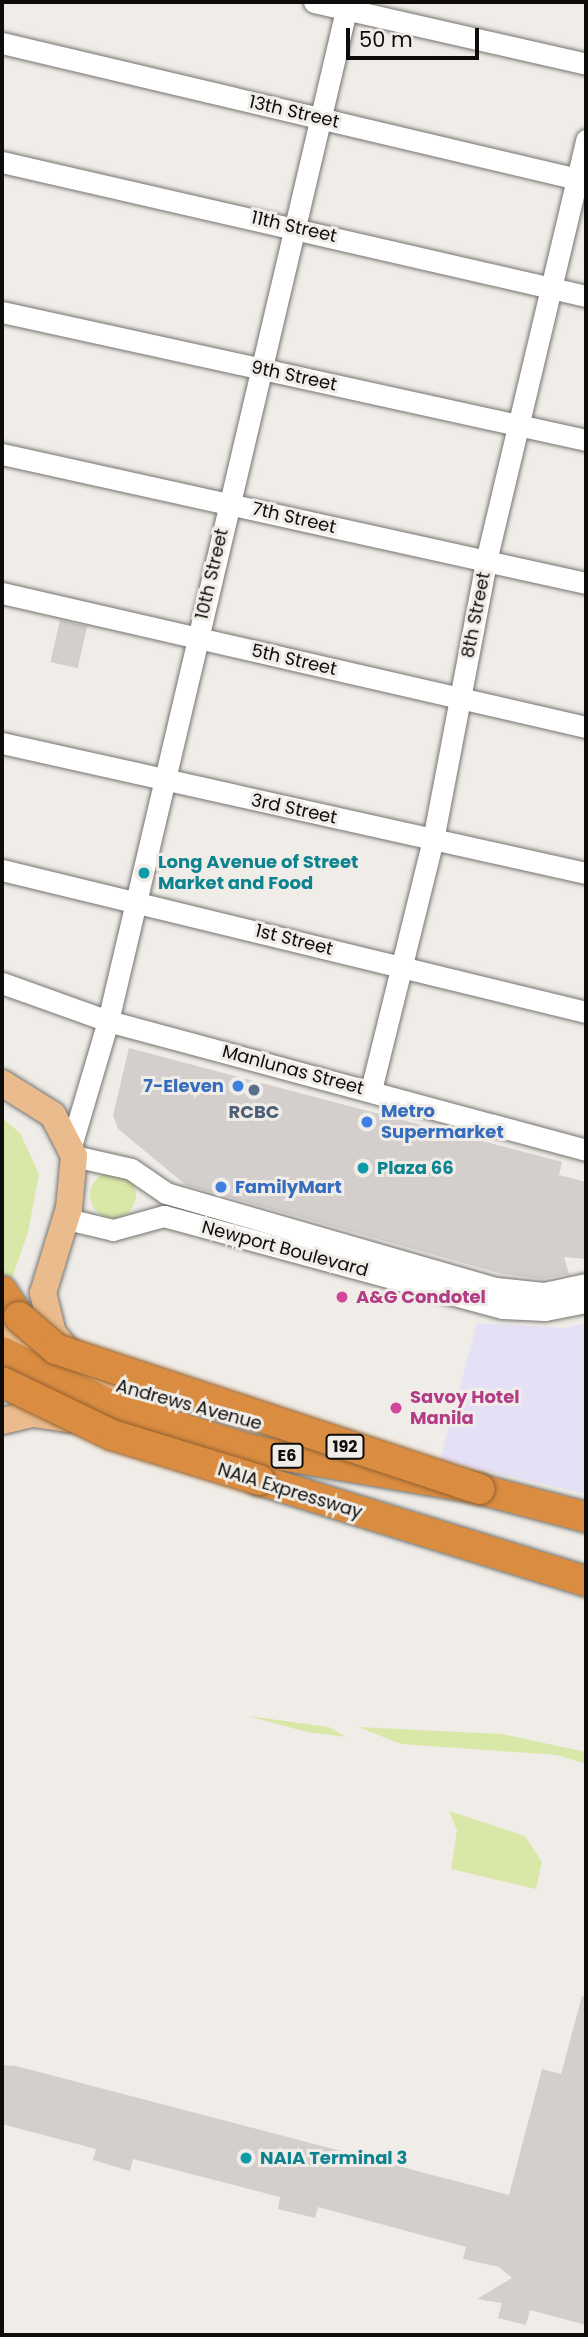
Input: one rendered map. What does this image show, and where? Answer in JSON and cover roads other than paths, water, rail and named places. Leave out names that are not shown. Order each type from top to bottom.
[{"type":"highway","points":[[2,1291],[27,1327],[56,1349],[479,1489]]},
{"type":"highway","name":"NAIA Expressway","points":[[2,1352],[117,1408],[252,1450],[479,1489],[586,1517]]},
{"type":"highway","name":"NAIA Expressway","points":[[2,1382],[59,1413],[163,1454],[586,1581]]},
{"type":"main road","points":[[2,1083],[41,1104],[73,1151]]},
{"type":"main road","name":"192","points":[[67,1219],[73,1151]]},
{"type":"main road","name":"Andrews Avenue","points":[[67,1219],[43,1293],[45,1314],[60,1345],[104,1382],[586,1510]]},
{"type":"main road","points":[[2,1325],[30,1353],[104,1382]]},
{"type":"main road","points":[[2,1421],[33,1414],[89,1423],[586,1573]]},
{"type":"street","points":[[314,2],[347,6],[586,64]]},
{"type":"street","name":"10th Street","points":[[73,1151],[108,1021],[347,6]]},
{"type":"street","name":"13th Street","points":[[2,43],[581,180]]},
{"type":"street","name":"8th Street","points":[[371,1090],[433,840],[486,561],[581,180],[586,140]]},
{"type":"street","name":"11th Street","points":[[2,162],[296,227],[586,296]]},
{"type":"street","name":"9th Street","points":[[2,312],[586,440]]},
{"type":"street","name":"7th Street","points":[[2,454],[586,583]]},
{"type":"street","name":"5th Street","points":[[2,593],[586,727]]},
{"type":"street","name":"3rd Street","points":[[2,743],[586,873]]},
{"type":"street","name":"1st Street","points":[[2,870],[586,1012]]},
{"type":"street","name":"Manlunas Street","points":[[2,983],[108,1021],[586,1150]]},
{"type":"street","name":"Newport Boulevard","points":[[73,1151],[131,1169],[147,1184],[496,1288],[544,1293],[586,1284]]},
{"type":"street","points":[[135,1222],[147,1205],[147,1184]]},
{"type":"street","name":"Newport Boulevard","points":[[67,1219],[113,1230],[164,1216],[503,1308],[545,1310],[586,1302]]},
{"type":"place","name":"Long Avenue of Street Market and Food","points":[[144,873]]},
{"type":"place","name":"7-Eleven","points":[[238,1086]]},
{"type":"place","name":"RCBC","points":[[254,1090]]},
{"type":"place","name":"Metro Supermarket","points":[[367,1122]]},
{"type":"place","name":"Plaza 66","points":[[363,1168]]},
{"type":"place","name":"FamilyMart","points":[[221,1187]]},
{"type":"place","name":"A&G Condotel","points":[[342,1297]]},
{"type":"place","name":"Savoy Hotel Manila","points":[[396,1408]]},
{"type":"place","name":"NAIA Terminal 3","points":[[246,2158]]}]
